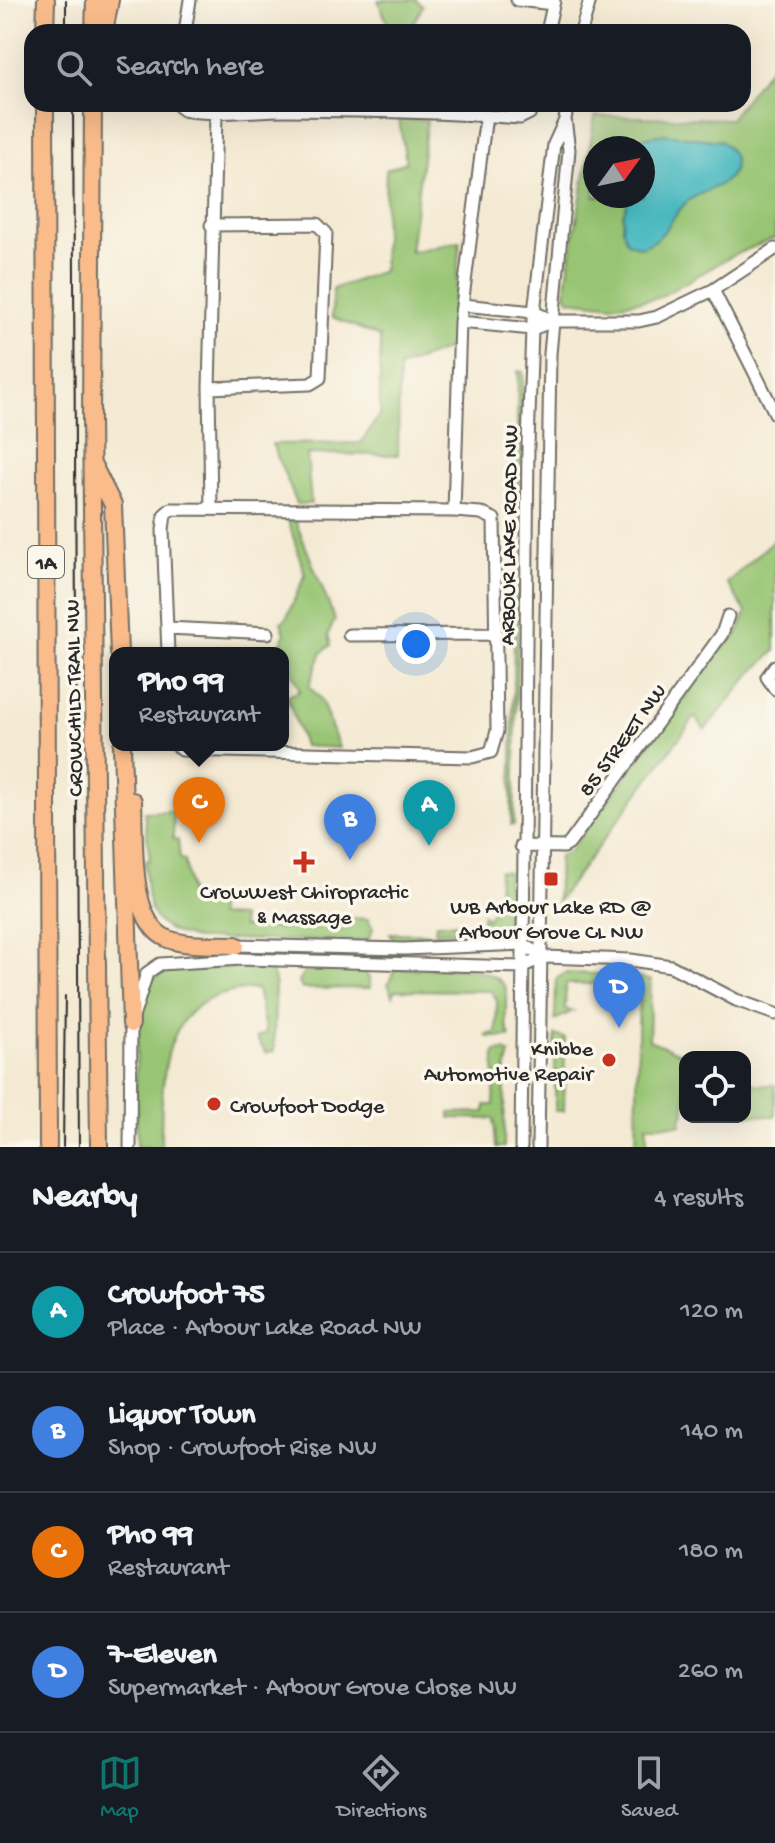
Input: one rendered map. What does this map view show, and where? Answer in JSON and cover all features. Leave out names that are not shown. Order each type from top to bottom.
[{"type":"highway","points":[[45,24],[46,0]]},
{"type":"highway","points":[[94,24],[95,0]]},
{"type":"highway","points":[[106,24],[110,0]]},
{"type":"highway","name":"CROWCHILD TRAIL NW","points":[[45,112],[47,1146]]},
{"type":"highway","name":"CROWCHILD TRAIL NW","points":[[93,112],[92,461],[99,1147]]},
{"type":"highway","points":[[92,461],[113,505],[119,647]]},
{"type":"highway","points":[[122,751],[131,1024]]},
{"type":"highway","points":[[130,751],[139,901],[144,917],[154,931],[169,940],[236,952]]},
{"type":"street","points":[[186,24],[190,0]]},
{"type":"street","points":[[517,0],[553,2],[549,24]]},
{"type":"street","points":[[583,24],[590,0]]},
{"type":"street","points":[[200,112],[240,112]]},
{"type":"street","points":[[352,112],[520,118],[530,112]]},
{"type":"street","name":"ARBOUR LAKE ROAD NW","points":[[521,1147],[521,846],[532,329],[554,144],[566,112]]},
{"type":"street","points":[[211,508],[211,225],[216,114]]},
{"type":"street","points":[[454,511],[460,322],[486,115]]},
{"type":"street","name":"ARBOUR LAKE ROAD NW","points":[[538,1147],[544,957],[547,496],[553,321],[569,150],[565,119]]},
{"type":"street","points":[[209,388],[310,384],[320,378],[326,233],[317,224],[211,225]]},
{"type":"street","points":[[460,322],[532,329],[553,321],[639,321],[657,317],[713,290],[775,249]]},
{"type":"street","points":[[713,290],[775,413]]},
{"type":"street","points":[[463,305],[534,312],[553,321]]},
{"type":"street","points":[[168,647],[165,514],[182,507],[454,511],[488,515],[497,526],[496,740],[491,752],[483,757],[195,751]]},
{"type":"street","name":"85 STREET NW","points":[[545,848],[569,844],[722,634],[728,616]]},
{"type":"street","points":[[167,628],[268,633]]},
{"type":"street","points":[[349,635],[497,634]]},
{"type":"street","points":[[775,666],[767,677],[775,689]]},
{"type":"street","points":[[521,846],[545,848]]},
{"type":"street","points":[[130,1147],[131,1024],[147,973],[160,964],[236,952],[404,949],[631,960],[671,966],[736,1000],[775,1014]]},
{"type":"street","points":[[236,952],[544,957]]},
{"type":"green space","points":[[378,0],[416,0],[423,6],[413,24],[388,24]]},
{"type":"green space","points":[[775,60],[775,238],[734,255],[658,298],[612,305],[570,300],[566,295],[567,277],[583,185],[583,208],[655,208],[655,136],[592,136],[595,116],[730,119],[735,112],[751,112],[751,91]]},
{"type":"green space","points":[[399,119],[427,120],[410,252],[460,241],[450,348],[399,368],[398,455],[307,454],[311,504],[297,504],[272,444],[361,443],[380,414],[380,337],[332,317],[333,289],[383,271],[386,170],[406,162]]},
{"type":"green space","points":[[518,371],[523,372],[514,825],[511,825]]},
{"type":"green space","points":[[288,520],[295,520],[335,620],[328,634],[331,645],[322,652],[309,686],[321,699],[339,748],[304,746],[289,702],[289,695],[300,691],[289,663],[289,647],[283,647],[281,643],[285,634],[281,622],[286,619],[305,575]]},
{"type":"green space","points":[[775,539],[775,651],[751,674],[705,730],[695,717],[557,902],[559,856],[569,852],[721,650],[737,636],[746,612],[727,583]]},
{"type":"green space","points":[[174,811],[173,839],[178,840],[180,859],[185,860],[190,896],[218,897],[218,916],[241,917],[242,927],[315,928],[316,918],[327,918],[328,928],[349,928],[350,918],[368,919],[373,929],[367,941],[196,939],[158,922],[152,914],[147,892],[145,861],[150,860],[144,812]]},
{"type":"green space","points":[[499,871],[508,872],[506,929],[435,931],[436,923],[481,924],[483,914],[487,919],[498,901],[491,898],[498,898]]},
{"type":"green space","points":[[390,933],[504,935],[484,943],[394,941]]},
{"type":"green space","points":[[176,968],[269,968],[275,980],[274,1051],[266,1053],[256,1037],[266,1034],[257,989],[224,994],[200,1004],[183,1021],[172,1041],[162,1091],[161,1147],[137,1147],[136,1062],[140,1019],[152,979]]},
{"type":"green space","points":[[456,968],[486,973],[497,979],[506,988],[506,1024],[510,1037],[487,1037],[486,1034],[496,1033],[497,1000],[491,991],[396,990],[393,996],[388,984],[395,969]]},
{"type":"green space","points":[[306,969],[362,969],[369,977],[370,988],[302,989],[299,982]]},
{"type":"green space","points":[[566,973],[602,974],[603,979],[592,984],[566,984],[565,1009],[573,1011],[555,1020],[556,979]]},
{"type":"green space","points":[[639,978],[651,980],[649,1040],[679,1052],[681,1123],[647,1125],[647,1147],[636,1147]]},
{"type":"green space","points":[[555,1035],[565,1038],[564,1111],[555,1111]]},
{"type":"green space","points":[[495,1052],[510,1054],[505,1073],[504,1147],[496,1147],[494,1119],[450,1118],[450,1113],[485,1112],[485,1105],[494,1105]]},
{"type":"green space","points":[[751,1082],[775,1085],[775,1116],[751,1115]]},
{"type":"water","points":[[664,134],[720,141],[731,152],[734,168],[722,183],[688,201],[655,240],[639,247],[627,242],[622,229],[623,214],[625,208],[655,208],[655,136],[652,136]]},
{"type":"tram line","points":[[66,0],[66,24]]},
{"type":"tram line","points":[[73,112],[79,1147]]},
{"type":"tram line","points":[[63,1147],[65,996]]},
{"type":"place","name":"Pho 99","points":[[199,843]]},
{"type":"place","name":"Crowfoot 75","points":[[429,846]]},
{"type":"place","name":"Liquor Town","points":[[350,860]]},
{"type":"place","name":"CrowWest Chiropractic & Massage","points":[[304,862]]},
{"type":"place","name":"WB Arbour Lake RD @ Arbour Grove CL NW","points":[[551,879]]},
{"type":"place","name":"7-Eleven","points":[[619,1028]]},
{"type":"place","name":"Knibbe Automotive Repair","points":[[609,1060]]},
{"type":"place","name":"Crowfoot Dodge","points":[[214,1104]]}]
